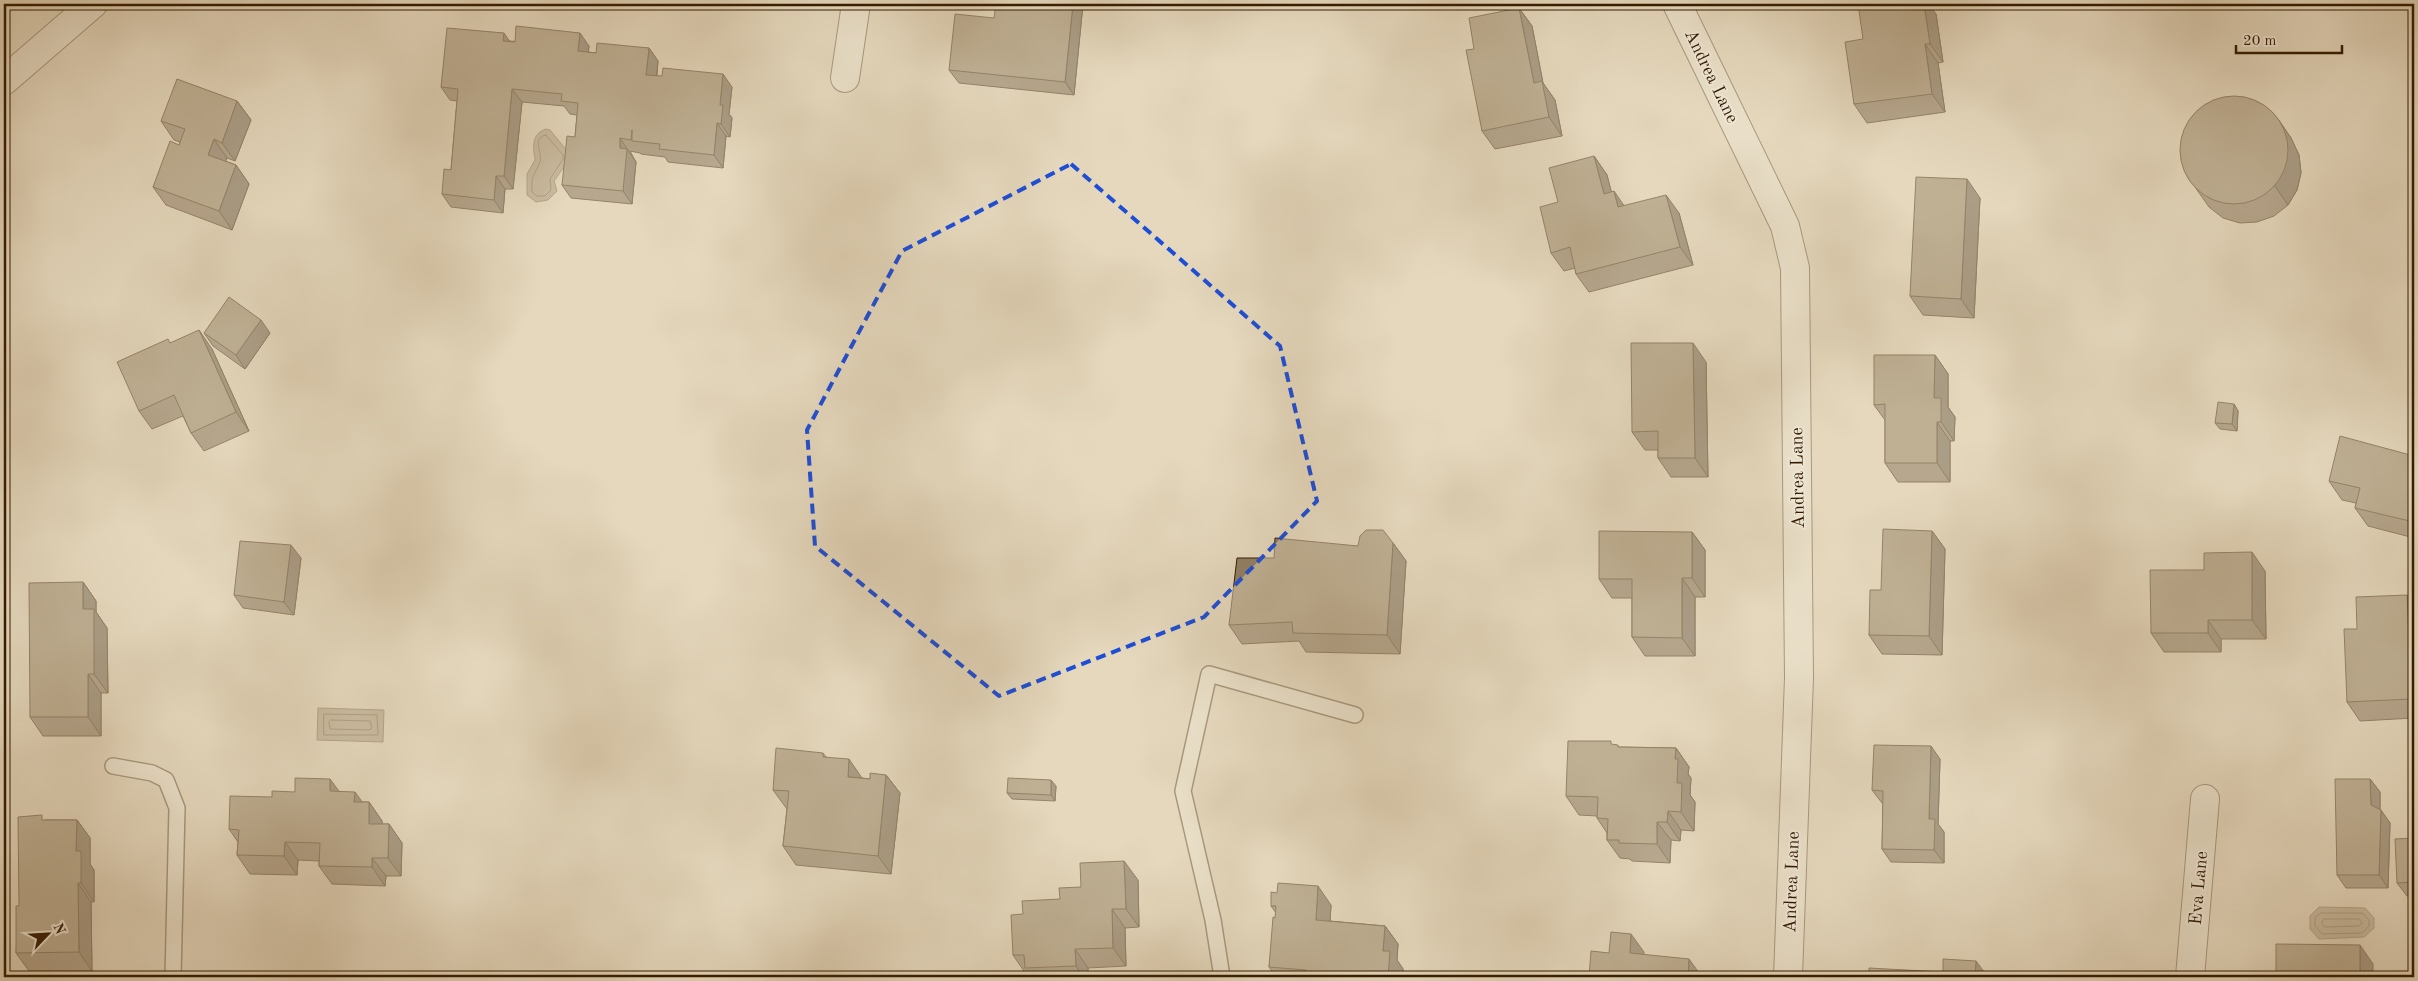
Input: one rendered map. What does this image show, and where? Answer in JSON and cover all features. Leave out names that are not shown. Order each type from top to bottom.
[{"type":"street","points":[[4,81],[93,4]]},
{"type":"street","points":[[846,78],[856,4]]},
{"type":"street","name":"Andrea Lane","points":[[1677,4],[1785,226],[1795,268],[1799,678],[1788,977]]},
{"type":"street","name":"Eva Lane","points":[[2190,977],[2205,799]]},
{"type":"lane","points":[[1222,977],[1213,920],[1183,791],[1209,674],[1355,715]]},
{"type":"lane","points":[[114,766],[152,773],[166,780],[177,808],[172,977]]},
{"type":"highlighted area","points":[[1071,164],[1280,346],[1317,501],[1204,617],[999,696],[815,546],[807,430],[902,251]]},
{"type":"water","points":[[550,130],[568,152],[568,161],[554,181],[557,191],[548,200],[536,202],[527,195],[527,174],[535,160],[535,138],[541,131]]},
{"type":"water","points":[[318,708],[384,710],[383,742],[317,740]]},
{"type":"water","points":[[2319,907],[2365,908],[2374,918],[2374,928],[2364,937],[2319,939],[2310,929],[2310,916]]},
{"type":"building","points":[[996,4],[1073,4],[1065,82],[949,70],[955,14],[994,18]]},
{"type":"building","points":[[1858,4],[1924,4],[1930,44],[1925,44],[1932,94],[1854,104],[1845,42],[1863,39]]},
{"type":"building","points":[[1519,8],[1534,83],[1542,81],[1549,117],[1482,131],[1466,50],[1474,49],[1469,18]]},
{"type":"building","points":[[516,26],[580,33],[578,51],[596,53],[597,43],[649,48],[646,75],[662,76],[663,68],[723,74],[720,105],[723,105],[721,124],[717,123],[714,155],[659,149],[660,144],[632,141],[632,130],[631,140],[620,138],[620,148],[627,149],[623,191],[562,185],[567,136],[575,137],[578,103],[561,101],[562,94],[512,89],[504,176],[496,176],[494,200],[442,194],[444,169],[451,170],[458,89],[441,87],[447,28],[504,33],[503,41],[515,42]]},
{"type":"building","points":[[177,79],[237,101],[222,143],[214,139],[208,155],[236,165],[219,211],[153,187],[170,141],[179,145],[185,129],[161,121]]},
{"type":"building","points":[[2234,96],[2244,97],[2264,105],[2272,112],[2279,120],[2287,140],[2287,160],[2279,180],[2272,188],[2264,195],[2244,203],[2234,204],[2224,203],[2204,195],[2196,188],[2189,180],[2181,160],[2180,150],[2181,140],[2189,120],[2196,112],[2204,105],[2224,97]]},
{"type":"building","points":[[1594,156],[1604,194],[1614,191],[1618,207],[1666,195],[1680,247],[1576,274],[1570,247],[1551,253],[1540,207],[1558,202],[1549,168]]},
{"type":"building","points":[[1916,177],[1967,179],[1961,299],[1910,296]]},
{"type":"building","points":[[229,297],[261,320],[236,355],[204,333]]},
{"type":"building","points":[[199,330],[236,412],[191,433],[174,395],[139,411],[117,362],[168,339],[170,343]]},
{"type":"building","points":[[1631,343],[1693,343],[1695,458],[1658,458],[1658,431],[1632,432]]},
{"type":"building","points":[[1874,355],[1935,355],[1934,398],[1941,398],[1941,422],[1937,422],[1937,463],[1885,463],[1885,404],[1874,405]]},
{"type":"building","points":[[2218,402],[2234,404],[2232,424],[2215,423]]},
{"type":"building","points":[[2340,436],[2414,456],[2414,522],[2355,508],[2360,488],[2329,481]]},
{"type":"building","points":[[1883,529],[1932,531],[1929,636],[1869,635],[1870,590],[1881,590]]},
{"type":"building","points":[[1366,530],[1383,530],[1393,543],[1387,635],[1293,633],[1292,622],[1229,625],[1237,558],[1274,558],[1275,538],[1358,546],[1360,536]]},
{"type":"building","points":[[1599,531],[1692,532],[1692,578],[1682,578],[1682,638],[1632,637],[1632,579],[1599,579]]},
{"type":"building","points":[[240,541],[291,545],[284,602],[234,595]]},
{"type":"building","points":[[2252,552],[2252,620],[2208,620],[2208,633],[2151,633],[2150,570],[2204,570],[2204,553]]},
{"type":"building","points":[[83,582],[83,609],[94,609],[94,674],[88,674],[88,717],[30,717],[29,583]]},
{"type":"building","points":[[2407,595],[2412,699],[2347,702],[2344,629],[2357,629],[2356,597]]},
{"type":"building","points":[[1568,741],[1611,741],[1611,744],[1618,745],[1618,747],[1676,748],[1675,759],[1678,759],[1677,783],[1682,783],[1681,812],[1668,811],[1667,822],[1657,822],[1657,844],[1619,843],[1619,840],[1607,840],[1608,819],[1597,818],[1598,797],[1566,796]]},
{"type":"building","points":[[1874,745],[1931,746],[1929,819],[1935,819],[1934,850],[1882,849],[1883,791],[1872,790]]},
{"type":"building","points":[[776,748],[823,753],[823,757],[849,759],[848,777],[870,779],[870,773],[886,775],[878,856],[783,846],[789,791],[773,790]]},
{"type":"building","points":[[295,778],[330,779],[330,791],[355,792],[354,802],[369,802],[369,824],[389,824],[388,858],[372,858],[372,867],[319,866],[320,843],[285,842],[284,856],[237,855],[239,830],[229,829],[230,796],[272,797],[272,791],[295,792]]},
{"type":"building","points":[[1008,778],[1051,780],[1051,795],[1007,793]]},
{"type":"building","points":[[2335,779],[2370,779],[2371,805],[2381,810],[2379,875],[2337,875]]},
{"type":"building","points":[[42,815],[42,820],[77,820],[76,851],[81,851],[81,883],[78,883],[79,952],[16,953],[16,906],[19,906],[18,817]]},
{"type":"building","points":[[2414,838],[2414,882],[2397,883],[2395,839]]},
{"type":"building","points":[[1124,861],[1126,909],[1112,909],[1113,948],[1075,949],[1076,966],[1025,968],[1024,955],[1013,955],[1011,915],[1023,914],[1022,901],[1060,899],[1059,888],[1081,887],[1080,863]]},
{"type":"building","points":[[1278,883],[1318,886],[1316,920],[1385,926],[1383,951],[1390,951],[1388,977],[1305,977],[1306,970],[1269,967],[1273,917],[1275,918],[1276,906],[1271,906],[1271,892],[1277,893]]},
{"type":"building","points":[[1611,932],[1631,934],[1630,953],[1689,959],[1688,977],[1589,977],[1591,951],[1609,953]]},
{"type":"building","points":[[2276,944],[2360,945],[2360,977],[2276,977]]},
{"type":"building","points":[[1943,959],[1976,961],[1975,977],[1869,977],[1869,968],[1943,972]]}]
